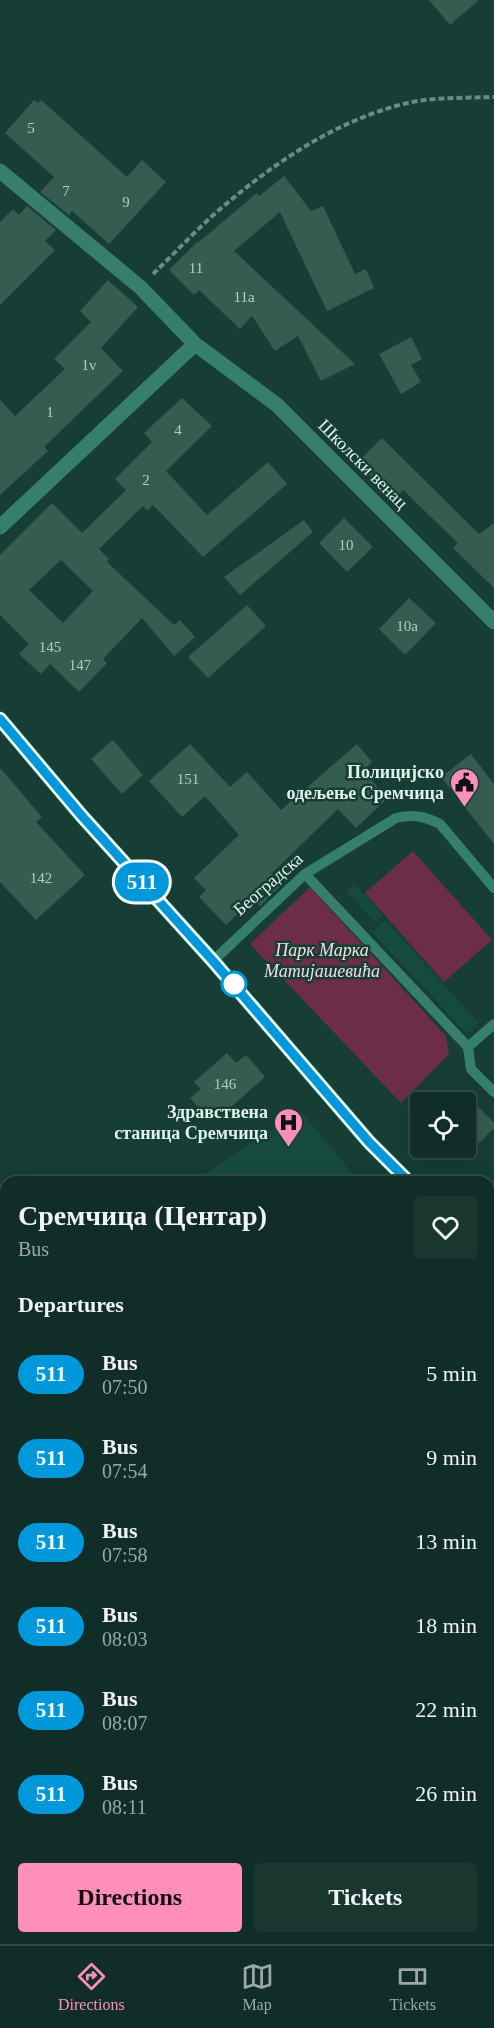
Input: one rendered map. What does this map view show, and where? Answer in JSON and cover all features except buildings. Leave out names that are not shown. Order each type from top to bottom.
[{"type":"main road","points":[[0,719],[81,815],[213,961],[369,1142],[403,1176]]},
{"type":"street","name":"Школски венац","points":[[0,171],[140,287],[195,344],[277,405],[494,622]]},
{"type":"street","points":[[0,527],[195,344]]},
{"type":"lane","name":"Београдска","points":[[213,961],[305,874],[396,818],[412,814],[429,818],[440,824],[494,888]]},
{"type":"lane","points":[[305,874],[468,1047],[471,1069],[494,1092]]},
{"type":"lane","points":[[468,1047],[494,1024]]},
{"type":"path","points":[[140,287],[218,211],[281,162],[316,140],[391,107],[435,99],[494,97]]},
{"type":"shaded area","points":[[355,884],[383,916],[375,923],[347,891]]},
{"type":"shaded area","points":[[385,920],[479,1023],[467,1034],[372,932]]},
{"type":"shaded area","name":"Здравствена станица Сремчица","points":[[301,1111],[354,1176],[202,1176]]},
{"type":"green space","points":[[413,851],[492,940],[444,982],[365,893]]},
{"type":"green space","name":"Парк Марка Матијашевића","points":[[310,887],[446,1036],[449,1054],[401,1103],[250,944]]},
{"type":"bus line","name":"511","points":[[0,719],[81,815],[213,961],[369,1142],[403,1176]]},
{"type":"place","name":"Полицијско одељење Сремчица","points":[[465,808]]},
{"type":"place","name":"Здравствена станица Сремчица","points":[[289,1148]]}]
